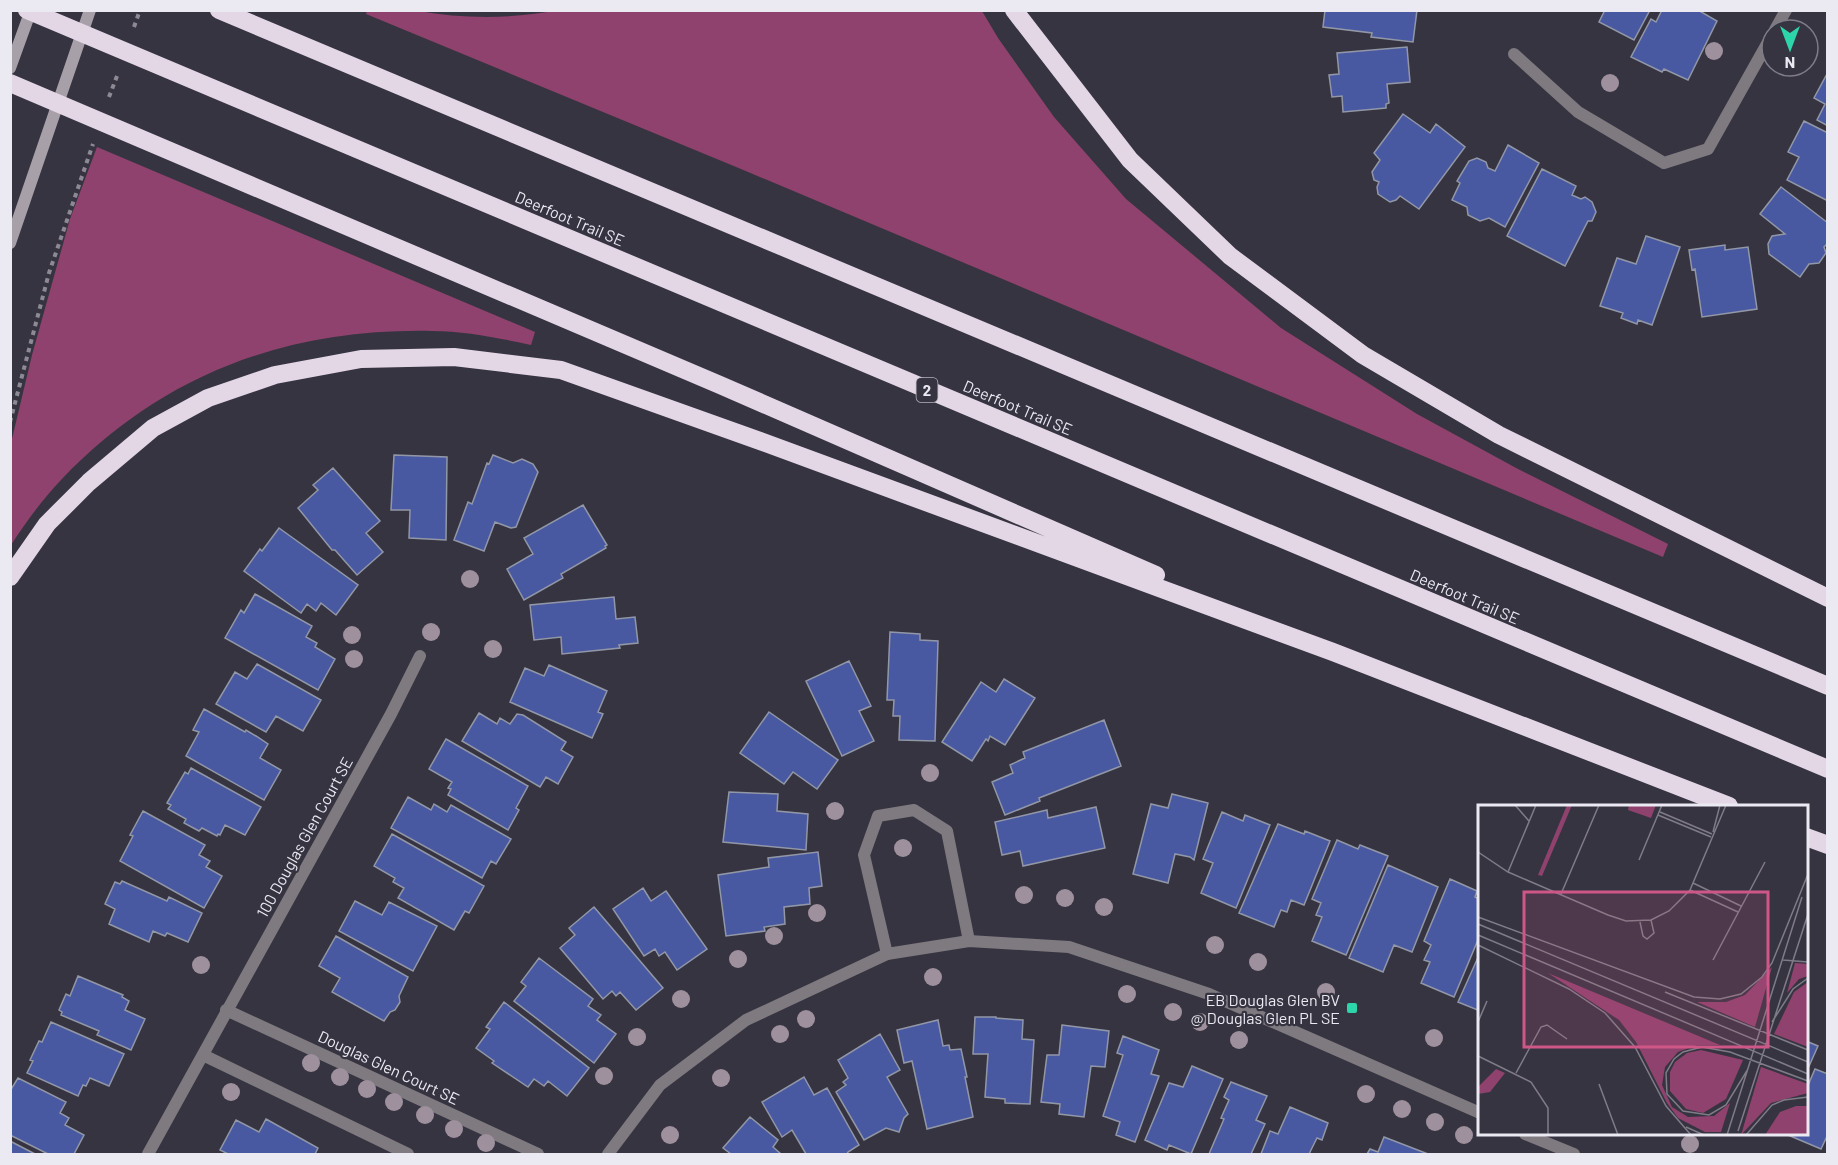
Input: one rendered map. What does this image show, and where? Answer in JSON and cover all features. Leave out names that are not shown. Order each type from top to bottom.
[{"type":"highway","name":"Deerfoot Trail SE","points":[[29,10],[1827,769]]},
{"type":"highway","points":[[219,10],[1827,686]]},
{"type":"highway","points":[[1014,10],[1130,160],[1230,256],[1363,355],[1500,435],[1827,598]]},
{"type":"highway","points":[[10,83],[720,385],[1333,652]]},
{"type":"highway","points":[[10,577],[47,524],[89,482],[153,428],[208,398],[275,375],[361,359],[454,357],[561,370],[1333,652],[1724,805]]},
{"type":"highway","points":[[1808,838],[1827,845]]},
{"type":"main road","points":[[10,68],[29,10]]},
{"type":"main road","points":[[10,243],[90,10]]},
{"type":"street","points":[[1514,54],[1578,112],[1664,163],[1708,149],[1760,56]]},
{"type":"street","name":"100 Douglas Glen Court SE","points":[[148,1155],[391,714],[420,656]]},
{"type":"street","points":[[887,954],[864,855],[878,816],[914,810],[948,831],[969,941]]},
{"type":"street","points":[[608,1155],[660,1085],[746,1020],[887,954],[969,941],[1069,947],[1209,994],[1478,1113]]},
{"type":"street","name":"Douglas Glen Court SE","points":[[226,1010],[538,1155]]},
{"type":"street","points":[[203,1055],[408,1155]]},
{"type":"street","points":[[1527,1135],[1557,1151],[1574,1155]]},
{"type":"path","points":[[10,422],[49,273],[67,218]]},
{"type":"shaded area","points":[[558,10],[982,11],[998,38],[1054,117],[1126,199],[1281,328],[1417,414],[1518,469],[1668,544],[1663,557],[741,169],[366,14],[367,11],[418,11],[488,17]]},
{"type":"shaded area","points":[[97,147],[535,332],[531,345],[457,332],[379,332],[327,338],[278,349],[230,365],[185,385],[141,412],[100,443],[54,488],[34,511],[11,545],[11,443],[32,355],[70,219]]},
{"type":"building","points":[[1325,10],[1417,10],[1413,42],[1371,37],[1372,33],[1323,27]]},
{"type":"building","points":[[1605,10],[1650,10],[1634,40],[1599,22]]},
{"type":"building","points":[[1662,10],[1698,10],[1717,21],[1688,80],[1664,69],[1662,72],[1631,57],[1651,19],[1656,22]]},
{"type":"building","points":[[1407,47],[1410,82],[1387,84],[1389,103],[1386,104],[1386,108],[1343,112],[1342,96],[1332,97],[1329,75],[1339,74],[1337,53]]},
{"type":"building","points":[[1828,72],[1828,126],[1817,120],[1825,104],[1814,98]]},
{"type":"building","points":[[1403,114],[1430,133],[1436,124],[1465,147],[1419,209],[1400,196],[1390,202],[1378,194],[1379,182],[1374,180],[1372,172],[1380,160],[1374,153]]},
{"type":"building","points":[[1804,121],[1828,133],[1828,201],[1787,180],[1799,157],[1788,152]]},
{"type":"building","points":[[1508,145],[1539,163],[1505,227],[1489,218],[1480,221],[1468,215],[1467,207],[1452,200],[1460,183],[1457,181],[1469,161],[1477,158],[1486,162],[1488,168],[1495,171]]},
{"type":"building","points":[[1542,169],[1576,186],[1572,195],[1581,199],[1585,197],[1592,202],[1596,212],[1592,221],[1588,221],[1565,266],[1507,236]]},
{"type":"building","points":[[1781,187],[1828,223],[1828,243],[1824,247],[1826,253],[1819,263],[1809,264],[1800,277],[1769,254],[1768,244],[1772,236],[1785,234],[1760,214]]},
{"type":"building","points":[[1646,236],[1680,247],[1652,325],[1638,320],[1637,324],[1621,318],[1623,313],[1600,306],[1617,258],[1636,264]]},
{"type":"building","points":[[1725,245],[1725,250],[1748,247],[1757,309],[1702,317],[1695,269],[1692,270],[1689,250]]},
{"type":"building","points":[[394,455],[447,457],[446,540],[409,538],[410,510],[391,510]]},
{"type":"building","points":[[493,455],[513,463],[522,459],[533,464],[538,472],[516,527],[511,528],[495,522],[484,551],[454,540],[468,502],[472,504],[487,463],[489,464]]},
{"type":"building","points":[[333,468],[380,521],[366,533],[383,552],[357,575],[335,550],[332,550],[298,508],[318,490],[313,485]]},
{"type":"building","points":[[583,505],[607,545],[606,548],[561,574],[563,578],[524,600],[507,569],[533,554],[524,538]]},
{"type":"building","points":[[279,528],[358,585],[336,615],[321,603],[316,611],[307,604],[301,613],[244,571]]},
{"type":"building","points":[[255,594],[312,626],[306,637],[317,643],[315,647],[335,659],[318,690],[225,638],[241,610],[244,613]]},
{"type":"building","points":[[614,597],[616,619],[635,617],[638,643],[619,645],[620,648],[562,654],[561,637],[534,640],[530,605]]},
{"type":"building","points":[[890,632],[920,634],[920,640],[938,641],[935,741],[899,740],[900,716],[893,716],[894,700],[887,700]]},
{"type":"building","points":[[849,661],[871,706],[859,711],[874,741],[842,756],[806,681]]},
{"type":"building","points":[[257,664],[321,700],[303,731],[276,716],[266,732],[216,704],[235,672],[247,679]]},
{"type":"building","points":[[549,665],[607,691],[598,712],[603,714],[592,738],[510,702],[525,668],[544,676]]},
{"type":"building","points":[[1004,679],[1035,698],[1005,745],[990,736],[972,761],[942,742],[981,682],[996,692]]},
{"type":"building","points":[[204,709],[268,744],[260,758],[281,770],[264,800],[186,756],[199,732],[193,730]]},
{"type":"building","points":[[769,712],[838,760],[817,789],[793,772],[784,784],[740,753]]},
{"type":"building","points":[[479,713],[497,724],[500,718],[510,724],[517,714],[523,715],[566,742],[561,750],[573,757],[558,784],[546,777],[540,787],[462,741]]},
{"type":"building","points":[[1104,720],[1121,766],[1039,798],[1040,801],[1005,815],[992,782],[1013,773],[1010,765],[1025,758],[1023,752]]},
{"type":"building","points":[[446,739],[528,786],[516,808],[519,810],[508,830],[448,795],[451,789],[448,788],[452,782],[429,769]]},
{"type":"building","points":[[191,768],[261,807],[245,835],[225,825],[220,835],[217,836],[202,828],[199,831],[184,823],[186,819],[168,809],[171,805],[167,803],[185,772],[188,774]]},
{"type":"building","points":[[729,792],[778,794],[777,811],[808,814],[806,850],[723,842]]},
{"type":"building","points":[[1172,794],[1208,803],[1194,860],[1175,854],[1168,883],[1133,874],[1151,804],[1168,808]]},
{"type":"building","points":[[408,797],[431,810],[434,804],[447,812],[451,805],[511,839],[496,864],[491,861],[482,878],[391,828]]},
{"type":"building","points":[[1096,807],[1105,848],[1023,866],[1020,851],[1002,855],[995,822],[1047,810],[1048,818]]},
{"type":"building","points":[[143,811],[205,845],[199,855],[210,861],[206,867],[222,876],[204,908],[120,861]]},
{"type":"building","points":[[1222,812],[1243,821],[1245,815],[1270,825],[1236,908],[1201,893],[1213,863],[1203,859]]},
{"type":"building","points":[[1278,824],[1330,841],[1304,905],[1291,900],[1287,912],[1281,910],[1274,927],[1239,913]]},
{"type":"building","points":[[392,834],[484,886],[469,913],[465,911],[454,930],[398,898],[404,888],[393,882],[395,878],[374,866]]},
{"type":"building","points":[[1337,840],[1358,849],[1360,845],[1388,856],[1346,955],[1312,941],[1322,917],[1316,915],[1321,903],[1312,899]]},
{"type":"building","points":[[818,852],[822,886],[809,888],[810,904],[784,907],[785,924],[764,927],[765,931],[726,936],[718,875],[769,867],[768,858]]},
{"type":"building","points":[[1388,865],[1438,887],[1412,952],[1394,945],[1383,972],[1349,958]]},
{"type":"building","points":[[1450,879],[1477,891],[1475,897],[1478,898],[1478,940],[1454,997],[1421,983],[1430,962],[1424,960],[1431,945],[1424,941]]},
{"type":"building","points":[[122,881],[167,901],[169,897],[202,913],[188,942],[167,933],[165,936],[153,931],[149,942],[109,924],[115,909],[105,904],[115,882],[120,884]]},
{"type":"building","points":[[643,888],[651,901],[666,891],[707,949],[677,970],[665,952],[659,956],[655,949],[644,956],[613,909]]},
{"type":"building","points":[[355,901],[382,915],[389,902],[437,926],[413,971],[339,931]]},
{"type":"building","points":[[594,907],[663,988],[636,1010],[620,992],[616,996],[612,991],[603,999],[560,948],[575,935],[569,928]]},
{"type":"building","points":[[336,936],[408,977],[399,996],[400,1002],[384,1021],[332,992],[340,978],[319,966]]},
{"type":"building","points":[[1478,957],[1478,1010],[1458,1002]]},
{"type":"building","points":[[539,958],[593,999],[588,1006],[601,1015],[597,1020],[616,1034],[594,1063],[514,1001],[526,986],[521,982]]},
{"type":"building","points":[[78,976],[123,995],[122,997],[129,1001],[125,1010],[145,1019],[131,1050],[97,1035],[99,1031],[61,1015],[62,1012],[59,1010],[66,994],[70,996]]},
{"type":"building","points":[[504,1002],[589,1068],[567,1096],[548,1081],[544,1086],[534,1079],[528,1087],[492,1063],[494,1061],[476,1048],[490,1029],[486,1027]]},
{"type":"building","points":[[975,1017],[1023,1020],[1022,1039],[1034,1040],[1030,1104],[1005,1103],[1005,1099],[985,1097],[988,1054],[973,1054]]},
{"type":"building","points":[[938,1020],[943,1046],[949,1045],[950,1050],[961,1049],[973,1117],[927,1129],[912,1061],[904,1063],[897,1030]]},
{"type":"building","points":[[51,1022],[124,1054],[109,1086],[90,1078],[86,1086],[83,1085],[78,1096],[27,1073],[33,1061],[30,1060]]},
{"type":"building","points":[[1062,1025],[1109,1031],[1105,1067],[1091,1066],[1084,1117],[1059,1114],[1060,1104],[1041,1102],[1047,1055],[1059,1055]]},
{"type":"building","points":[[880,1034],[900,1070],[887,1077],[908,1114],[899,1132],[886,1128],[864,1140],[836,1092],[846,1085],[843,1082],[848,1078],[838,1060]]},
{"type":"building","points":[[1123,1036],[1159,1050],[1151,1074],[1159,1076],[1135,1142],[1116,1135],[1120,1122],[1103,1116],[1123,1055],[1117,1053]]},
{"type":"building","points":[[1808,1042],[1818,1046],[1808,1068]]},
{"type":"building","points":[[1192,1066],[1223,1079],[1191,1154],[1169,1145],[1167,1150],[1145,1140],[1169,1083],[1183,1087]]},
{"type":"building","points":[[1815,1069],[1828,1074],[1828,1134],[1821,1149],[1788,1135],[1808,1135],[1808,1085]]},
{"type":"building","points":[[804,1077],[814,1095],[827,1088],[859,1145],[847,1154],[806,1154],[792,1130],[782,1137],[762,1102]]},
{"type":"building","points":[[18,1078],[66,1102],[60,1113],[69,1118],[65,1125],[84,1135],[74,1154],[48,1154],[10,1135],[10,1091]]},
{"type":"building","points":[[1231,1082],[1267,1096],[1256,1120],[1265,1124],[1251,1154],[1209,1154],[1224,1119],[1221,1118],[1229,1100],[1224,1097]]},
{"type":"building","points":[[1290,1107],[1328,1123],[1322,1140],[1317,1138],[1309,1154],[1261,1154],[1270,1131],[1278,1134]]},
{"type":"building","points":[[750,1117],[778,1140],[773,1147],[781,1154],[731,1154],[723,1148]]},
{"type":"building","points":[[266,1119],[318,1148],[315,1154],[228,1154],[220,1150],[236,1120],[259,1132]]},
{"type":"building","points":[[1384,1137],[1428,1154],[1367,1154],[1370,1149],[1378,1152]]},
{"type":"building","points":[[10,1141],[35,1154],[10,1154]]},
{"type":"place","name":"EB Douglas Glen BV @ Douglas Glen PL SE","points":[[1352,1008]]}]
